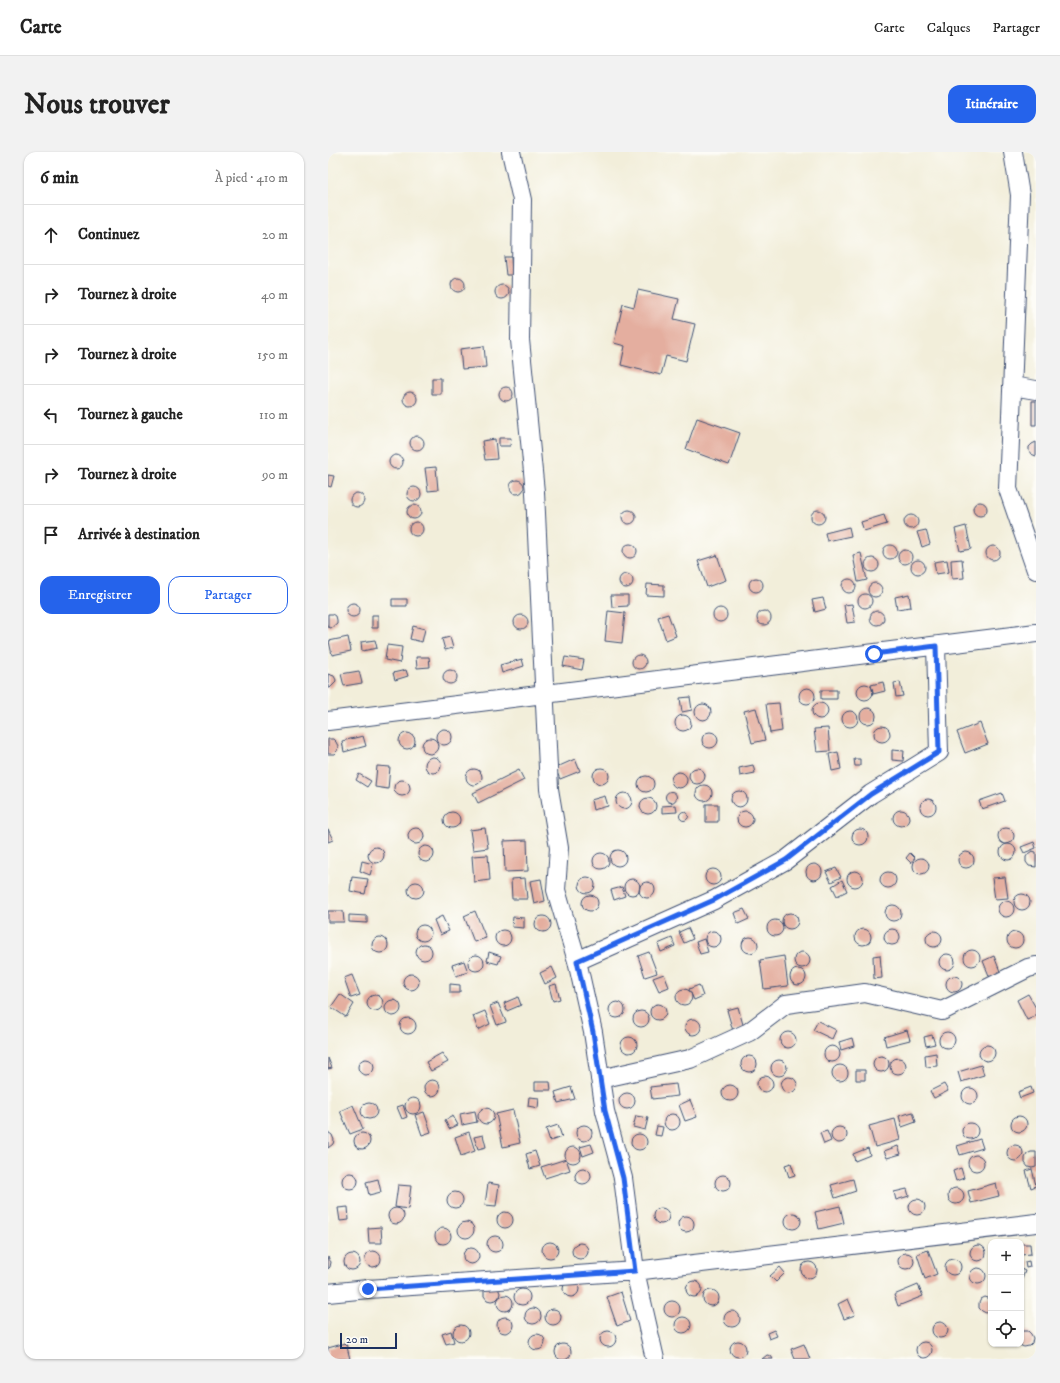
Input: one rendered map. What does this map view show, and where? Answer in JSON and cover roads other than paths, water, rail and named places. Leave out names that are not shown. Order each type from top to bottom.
[{"type":"street","points":[[511,152],[522,200],[520,340],[535,492],[549,789],[559,848],[556,890],[577,961],[593,1032],[605,1111],[623,1178],[635,1271],[656,1359]]},
{"type":"street","points":[[1013,152],[1020,195],[1008,490],[1036,570]]},
{"type":"street","points":[[1012,386],[1036,390]]},
{"type":"street","points":[[328,721],[1036,633]]},
{"type":"street","points":[[577,961],[714,900],[786,860],[871,794],[939,752],[936,646]]},
{"type":"street","points":[[600,1079],[690,1059],[749,1032],[786,1004],[865,993],[942,1011],[1028,968],[1036,966]]},
{"type":"street","points":[[328,1293],[635,1271],[1036,1223]]}]
